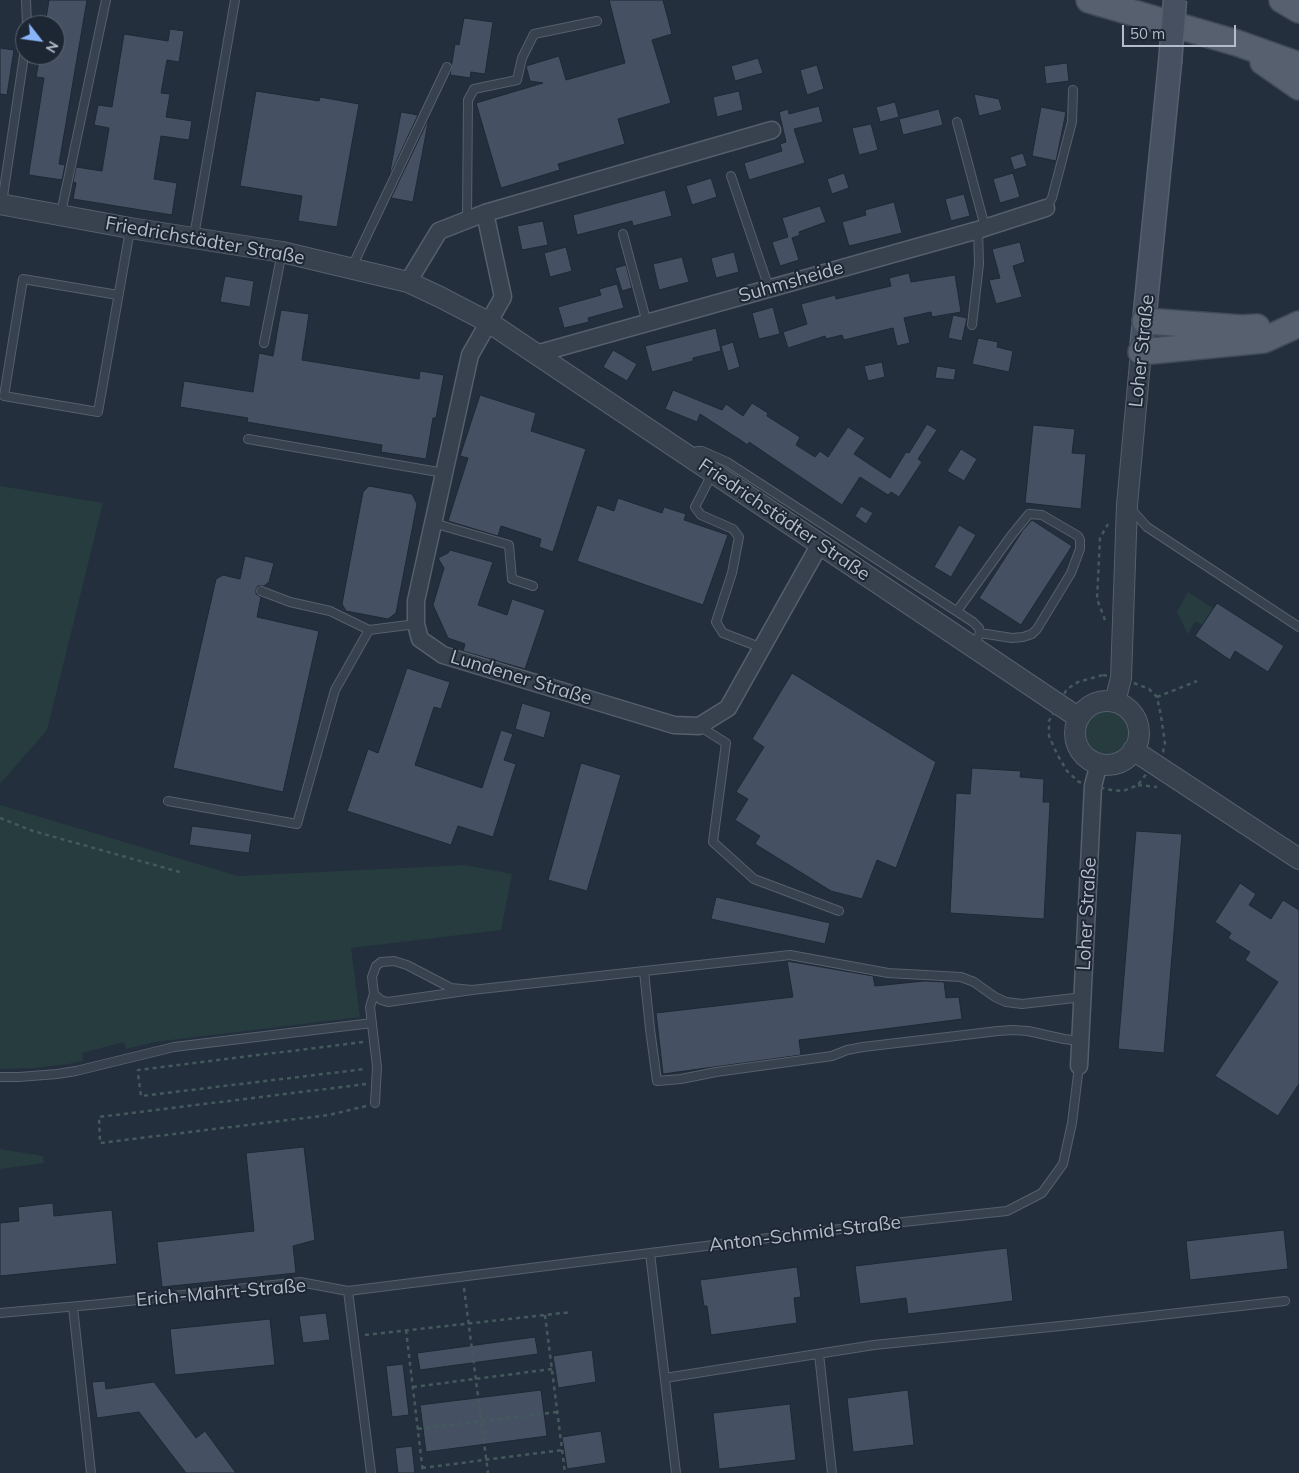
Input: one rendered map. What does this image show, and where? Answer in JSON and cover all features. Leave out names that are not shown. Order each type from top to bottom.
[{"type":"main road","points":[[1089,0],[1237,43],[1299,65]]},
{"type":"main road","name":"Loher Straße","points":[[1141,352],[1175,0]]},
{"type":"main road","points":[[1282,0],[1299,10]]},
{"type":"main road","points":[[1237,43],[1299,86]]},
{"type":"main road","points":[[1145,322],[1242,328],[1259,327],[1299,310]]},
{"type":"main road","points":[[1141,352],[1264,340],[1299,324]]},
{"type":"street","points":[[408,282],[439,230],[485,213],[772,130]]},
{"type":"street","name":"Friedrichstädter Straße","points":[[1,204],[130,228],[282,252],[408,282],[490,323],[820,544],[977,640],[1079,718]]},
{"type":"street","name":"Suhmsheide","points":[[536,354],[982,228],[1046,208]]},
{"type":"street","points":[[416,624],[416,601],[470,355],[503,298],[485,213]]},
{"type":"street","name":"Loher Straße","points":[[1115,702],[1121,678],[1136,535],[1127,505],[1141,352]]},
{"type":"street","points":[[699,726],[728,708],[820,544]]},
{"type":"street","name":"Lundener Straße","points":[[416,624],[420,639],[443,655],[674,725],[699,726]]},
{"type":"street","points":[[1115,702],[1127,708],[1135,718],[1139,731],[1136,744],[1122,761],[1107,764],[1099,763],[1088,758],[1080,748],[1076,736],[1076,724],[1086,709],[1097,703],[1115,702]]},
{"type":"street","points":[[1133,750],[1299,859]]},
{"type":"street","name":"Loher Straße","points":[[1079,1066],[1094,786],[1099,763]]},
{"type":"lane","points":[[26,0],[27,15]]},
{"type":"lane","points":[[60,215],[106,0]]},
{"type":"lane","points":[[194,238],[236,0]]},
{"type":"lane","points":[[467,220],[468,100],[474,89],[517,80],[522,58],[534,34],[597,21]]},
{"type":"lane","points":[[1,204],[23,65]]},
{"type":"lane","points":[[351,269],[447,66]]},
{"type":"lane","points":[[1046,208],[1052,198],[1072,122],[1073,90]]},
{"type":"lane","points":[[957,122],[982,228],[972,325]]},
{"type":"lane","points":[[731,176],[769,288]]},
{"type":"lane","points":[[118,295],[23,279],[4,396],[98,412],[130,228]]},
{"type":"lane","points":[[623,234],[647,323]]},
{"type":"lane","points":[[264,343],[282,252]]},
{"type":"lane","points":[[248,439],[444,473]]},
{"type":"lane","points":[[691,458],[697,451],[702,451],[727,462],[957,611],[976,625],[977,640],[1023,637],[1032,634],[1037,629],[1071,573],[1080,549],[1078,536],[1042,515],[1030,514],[1021,522],[957,611]]},
{"type":"lane","points":[[713,473],[695,507],[701,515],[733,529],[739,537],[732,573],[716,622],[723,633],[762,648]]},
{"type":"lane","points":[[1127,505],[1136,535],[1202,565],[1299,627]]},
{"type":"lane","points":[[433,523],[509,545],[512,579],[533,586]]},
{"type":"lane","points":[[261,591],[290,602],[330,611],[369,630],[416,624]]},
{"type":"lane","points":[[168,801],[297,824],[334,690],[369,630]]},
{"type":"lane","points":[[699,726],[726,743],[713,842],[754,878],[839,912]]},
{"type":"lane","points":[[374,994],[381,1000],[388,1002],[472,990],[790,955],[888,973],[961,977],[974,982],[995,997],[1006,1002],[1022,1004],[1083,997]]},
{"type":"lane","points":[[374,1103],[377,1067],[370,1007],[374,994],[372,977],[376,966],[381,962],[394,961],[419,971],[440,984],[451,988],[472,990]]},
{"type":"lane","points":[[644,971],[657,1081],[832,1056],[847,1050],[863,1047],[998,1031],[1028,1031],[1080,1041]]},
{"type":"lane","points":[[0,1077],[57,1074],[174,1047],[372,1023]]},
{"type":"lane","name":"Anton-Schmid-Straße","points":[[650,1253],[856,1227],[1008,1211],[1042,1193],[1063,1164],[1072,1123],[1079,1066]]},
{"type":"lane","points":[[650,1253],[676,1473]]},
{"type":"lane","name":"Erich-Mahrt-Straße","points":[[0,1314],[300,1282],[348,1290],[650,1253]]},
{"type":"lane","points":[[348,1290],[371,1473]]},
{"type":"lane","points":[[665,1378],[874,1345],[1284,1301]]},
{"type":"lane","points":[[73,1307],[91,1473]]},
{"type":"lane","points":[[819,1354],[832,1473]]},
{"type":"path","points":[[1103,675],[1121,678],[1149,689],[1157,697],[1164,743],[1163,752],[1138,785],[1132,788],[1117,790],[1094,786],[1079,782],[1067,771],[1049,736],[1049,722],[1058,703],[1068,689],[1078,682],[1103,675]]},
{"type":"path","points":[[1157,697],[1197,681]]},
{"type":"path","points":[[0,818],[33,831],[183,873]]},
{"type":"path","points":[[374,1040],[138,1070],[141,1096],[377,1067]]},
{"type":"path","points":[[374,1103],[329,1115],[100,1143],[98,1117],[376,1082]]},
{"type":"path","points":[[463,1276],[488,1473]]},
{"type":"path","points":[[354,1337],[572,1312]]},
{"type":"path","points":[[545,1315],[565,1473]]},
{"type":"path","points":[[406,1330],[423,1473]]},
{"type":"path","points":[[413,1387],[552,1369]]},
{"type":"path","points":[[418,1429],[557,1412]]},
{"type":"path","points":[[422,1468],[562,1450]]},
{"type":"green space","points":[[0,486],[103,503],[47,730],[0,784]]},
{"type":"green space","points":[[1188,592],[1213,608],[1203,625],[1195,621],[1188,634],[1177,612]]},
{"type":"green space","points":[[1103,712],[1111,712],[1122,718],[1128,733],[1122,748],[1111,754],[1103,754],[1092,748],[1086,737],[1086,729],[1092,718]]},
{"type":"green space","points":[[0,805],[238,876],[465,865],[512,874],[501,930],[351,948],[360,1017],[155,1042],[126,1049],[124,1042],[82,1053],[83,1061],[36,1068],[0,1069]]},
{"type":"green space","points":[[0,1149],[43,1156],[44,1163],[0,1169]]},
{"type":"building","points":[[49,0],[87,0],[59,164],[65,165],[62,180],[29,175],[44,78],[36,77],[38,65],[65,65],[65,15],[47,15]]},
{"type":"building","points":[[609,0],[663,0],[672,34],[652,40],[671,103],[618,119],[625,144],[558,164],[560,170],[501,188],[476,103],[543,83],[530,81],[526,66],[559,56],[566,80],[625,63]]},
{"type":"building","points":[[464,18],[493,22],[485,74],[471,72],[470,78],[450,75],[455,44],[459,45]]},
{"type":"building","points":[[170,29],[184,31],[179,62],[167,60],[161,93],[170,94],[166,117],[192,121],[189,140],[161,136],[154,179],[177,183],[172,215],[73,199],[76,183],[73,182],[76,167],[102,171],[109,128],[94,125],[98,105],[112,107],[124,34],[168,41]]},
{"type":"building","points":[[0,48],[14,50],[7,95],[0,94]]},
{"type":"building","points":[[758,58],[763,73],[735,81],[731,66]]},
{"type":"building","points":[[1067,63],[1069,81],[1046,84],[1044,66]]},
{"type":"building","points":[[817,65],[824,89],[807,95],[800,70]]},
{"type":"building","points":[[256,91],[319,101],[320,97],[359,104],[337,227],[298,221],[302,196],[240,186]]},
{"type":"building","points":[[739,91],[743,110],[717,117],[713,97]]},
{"type":"building","points":[[974,94],[999,99],[1002,110],[979,116]]},
{"type":"building","points":[[895,102],[899,117],[880,122],[876,107]]},
{"type":"building","points":[[819,106],[823,122],[794,129],[805,163],[749,180],[744,163],[782,151],[780,144],[786,142],[779,112],[788,109],[789,114]]},
{"type":"building","points":[[1041,107],[1066,112],[1056,161],[1032,156]]},
{"type":"building","points":[[939,109],[943,125],[903,135],[899,119]]},
{"type":"building","points":[[401,112],[418,115],[389,177]]},
{"type":"building","points":[[429,118],[413,202],[391,198]]},
{"type":"building","points":[[871,124],[878,150],[859,155],[852,128]]},
{"type":"building","points":[[1023,153],[1027,166],[1014,170],[1010,157]]},
{"type":"building","points":[[844,173],[849,188],[832,194],[827,179]]},
{"type":"building","points":[[1013,173],[1020,197],[1000,203],[993,179]]},
{"type":"building","points":[[711,178],[717,197],[692,205],[686,186]]},
{"type":"building","points":[[665,190],[672,216],[633,226],[632,221],[577,235],[573,215]]},
{"type":"building","points":[[964,194],[970,216],[951,221],[945,199]]},
{"type":"building","points":[[894,202],[902,233],[849,246],[842,222],[866,215],[865,210]]},
{"type":"building","points":[[820,206],[826,222],[799,232],[800,235],[792,238],[799,260],[780,266],[772,242],[788,237],[782,218]]},
{"type":"building","points":[[543,221],[548,245],[522,250],[517,226]]},
{"type":"building","points":[[1020,242],[1025,262],[1013,266],[1022,297],[996,304],[989,280],[1000,278],[992,249]]},
{"type":"building","points":[[566,247],[572,271],[550,277],[544,253]]},
{"type":"building","points":[[734,252],[739,272],[716,278],[711,258]]},
{"type":"building","points":[[682,257],[689,282],[659,290],[653,264]]},
{"type":"building","points":[[626,265],[632,288],[622,291],[615,268]]},
{"type":"building","points":[[909,273],[911,282],[955,275],[961,312],[932,317],[931,312],[904,318],[910,343],[897,346],[893,328],[844,340],[842,335],[826,339],[825,336],[788,348],[783,332],[807,324],[801,304],[835,295],[836,299],[891,286],[889,278]]},
{"type":"building","points":[[225,276],[254,281],[250,307],[220,302]]},
{"type":"building","points":[[617,284],[624,308],[588,318],[589,322],[564,328],[558,307],[601,295],[599,289]]},
{"type":"building","points":[[773,307],[780,334],[759,339],[752,313]]},
{"type":"building","points":[[281,310],[309,314],[302,360],[419,379],[420,371],[444,375],[436,418],[433,418],[426,459],[381,452],[382,445],[247,422],[248,418],[180,407],[184,381],[253,392],[259,353],[273,356]]},
{"type":"building","points":[[953,315],[967,318],[962,341],[948,338]]},
{"type":"building","points":[[716,328],[721,351],[652,372],[645,346]]},
{"type":"building","points":[[978,338],[998,342],[997,347],[1013,351],[1009,372],[972,364]]},
{"type":"building","points":[[733,342],[740,367],[728,371],[721,346]]},
{"type":"building","points":[[613,350],[637,364],[627,381],[603,367]]},
{"type":"building","points":[[882,362],[885,377],[868,381],[864,366]]},
{"type":"building","points":[[937,366],[956,369],[954,380],[935,378]]},
{"type":"building","points":[[673,390],[722,410],[726,404],[743,416],[752,403],[768,413],[767,416],[800,437],[796,445],[815,457],[820,451],[828,457],[848,427],[865,438],[854,454],[890,478],[906,452],[909,453],[927,424],[937,430],[918,459],[922,462],[899,497],[891,492],[888,495],[860,477],[842,505],[749,442],[748,445],[700,414],[697,422],[665,409]]},
{"type":"building","points":[[480,395],[536,413],[531,431],[586,449],[553,552],[539,547],[541,539],[501,526],[498,536],[448,521],[468,458],[460,456]]},
{"type":"building","points":[[1033,425],[1075,429],[1072,453],[1086,454],[1081,509],[1025,503]]},
{"type":"building","points":[[961,449],[977,459],[964,481],[947,471]]},
{"type":"building","points":[[369,486],[412,494],[417,504],[396,613],[388,619],[346,611],[342,604],[363,492]]},
{"type":"building","points":[[618,498],[662,513],[664,507],[686,514],[684,520],[728,535],[703,605],[577,561],[597,505],[614,511]]},
{"type":"building","points":[[861,506],[873,513],[866,524],[855,516]]},
{"type":"building","points":[[1032,520],[1072,546],[1021,625],[979,598],[1023,530]]},
{"type":"building","points":[[959,525],[976,535],[951,577],[934,567]]},
{"type":"building","points":[[450,550],[493,562],[478,605],[507,615],[512,599],[545,610],[525,669],[463,651],[465,644],[448,638],[433,605],[444,568],[438,558]]},
{"type":"building","points":[[245,556],[274,563],[269,582],[264,586],[258,586],[256,589],[256,594],[261,597],[257,617],[319,631],[283,792],[173,768],[216,579],[223,575],[240,579]]},
{"type":"building","points":[[1217,603],[1284,646],[1268,672],[1235,651],[1230,660],[1195,636]]},
{"type":"building","points":[[407,668],[450,682],[441,709],[434,707],[415,765],[482,788],[501,730],[513,734],[504,760],[516,764],[493,837],[458,826],[451,845],[347,811],[368,749],[378,753]]},
{"type":"building","points":[[792,673],[936,762],[896,868],[877,860],[862,899],[831,891],[755,844],[760,836],[735,820],[748,799],[736,792],[764,747],[752,739]]},
{"type":"building","points":[[522,703],[551,712],[544,738],[515,729]]},
{"type":"building","points":[[581,763],[621,775],[587,891],[548,880]]},
{"type":"building","points":[[972,768],[1021,771],[1020,777],[1044,779],[1043,802],[1050,802],[1044,919],[950,913],[956,793],[970,794]]},
{"type":"building","points":[[192,826],[252,834],[249,853],[189,845]]},
{"type":"building","points":[[1136,831],[1182,834],[1164,1053],[1118,1049]]},
{"type":"building","points":[[1240,883],[1256,894],[1249,905],[1271,919],[1283,900],[1299,910],[1299,1084],[1278,1116],[1215,1076],[1278,982],[1245,960],[1250,952],[1228,938],[1231,933],[1215,922]]},
{"type":"building","points":[[716,897],[830,923],[825,944],[711,919]]},
{"type":"building","points":[[787,961],[873,976],[875,986],[924,981],[944,982],[946,998],[959,997],[962,1019],[799,1040],[801,1055],[663,1074],[656,1013],[793,997]]},
{"type":"building","points":[[304,1147],[315,1240],[293,1246],[296,1273],[162,1287],[157,1242],[254,1231],[246,1153]]},
{"type":"building","points":[[53,1203],[54,1216],[112,1210],[117,1264],[0,1276],[0,1223],[19,1221],[18,1207]]},
{"type":"building","points":[[1284,1230],[1288,1269],[1190,1280],[1186,1241]]},
{"type":"building","points":[[1007,1248],[1013,1301],[908,1314],[906,1298],[860,1304],[855,1266]]},
{"type":"building","points":[[797,1267],[801,1297],[794,1298],[797,1323],[711,1335],[707,1306],[704,1306],[700,1280]]},
{"type":"building","points":[[326,1313],[330,1340],[303,1343],[299,1316]]},
{"type":"building","points":[[270,1319],[275,1365],[175,1375],[170,1329]]},
{"type":"building","points":[[535,1337],[538,1354],[420,1370],[417,1353]]},
{"type":"building","points":[[592,1350],[596,1382],[558,1388],[553,1356]]},
{"type":"building","points":[[403,1364],[409,1415],[392,1417],[386,1366]]},
{"type":"building","points":[[105,1381],[106,1389],[154,1382],[196,1438],[205,1431],[236,1473],[186,1473],[139,1412],[97,1418],[92,1382]]},
{"type":"building","points":[[541,1390],[547,1436],[426,1452],[420,1405]]},
{"type":"building","points":[[908,1390],[914,1445],[853,1452],[847,1398]]},
{"type":"building","points":[[790,1404],[796,1460],[719,1469],[713,1413]]},
{"type":"building","points":[[601,1431],[606,1463],[567,1469],[562,1437]]},
{"type":"building","points":[[412,1446],[415,1473],[398,1473],[395,1448]]}]
